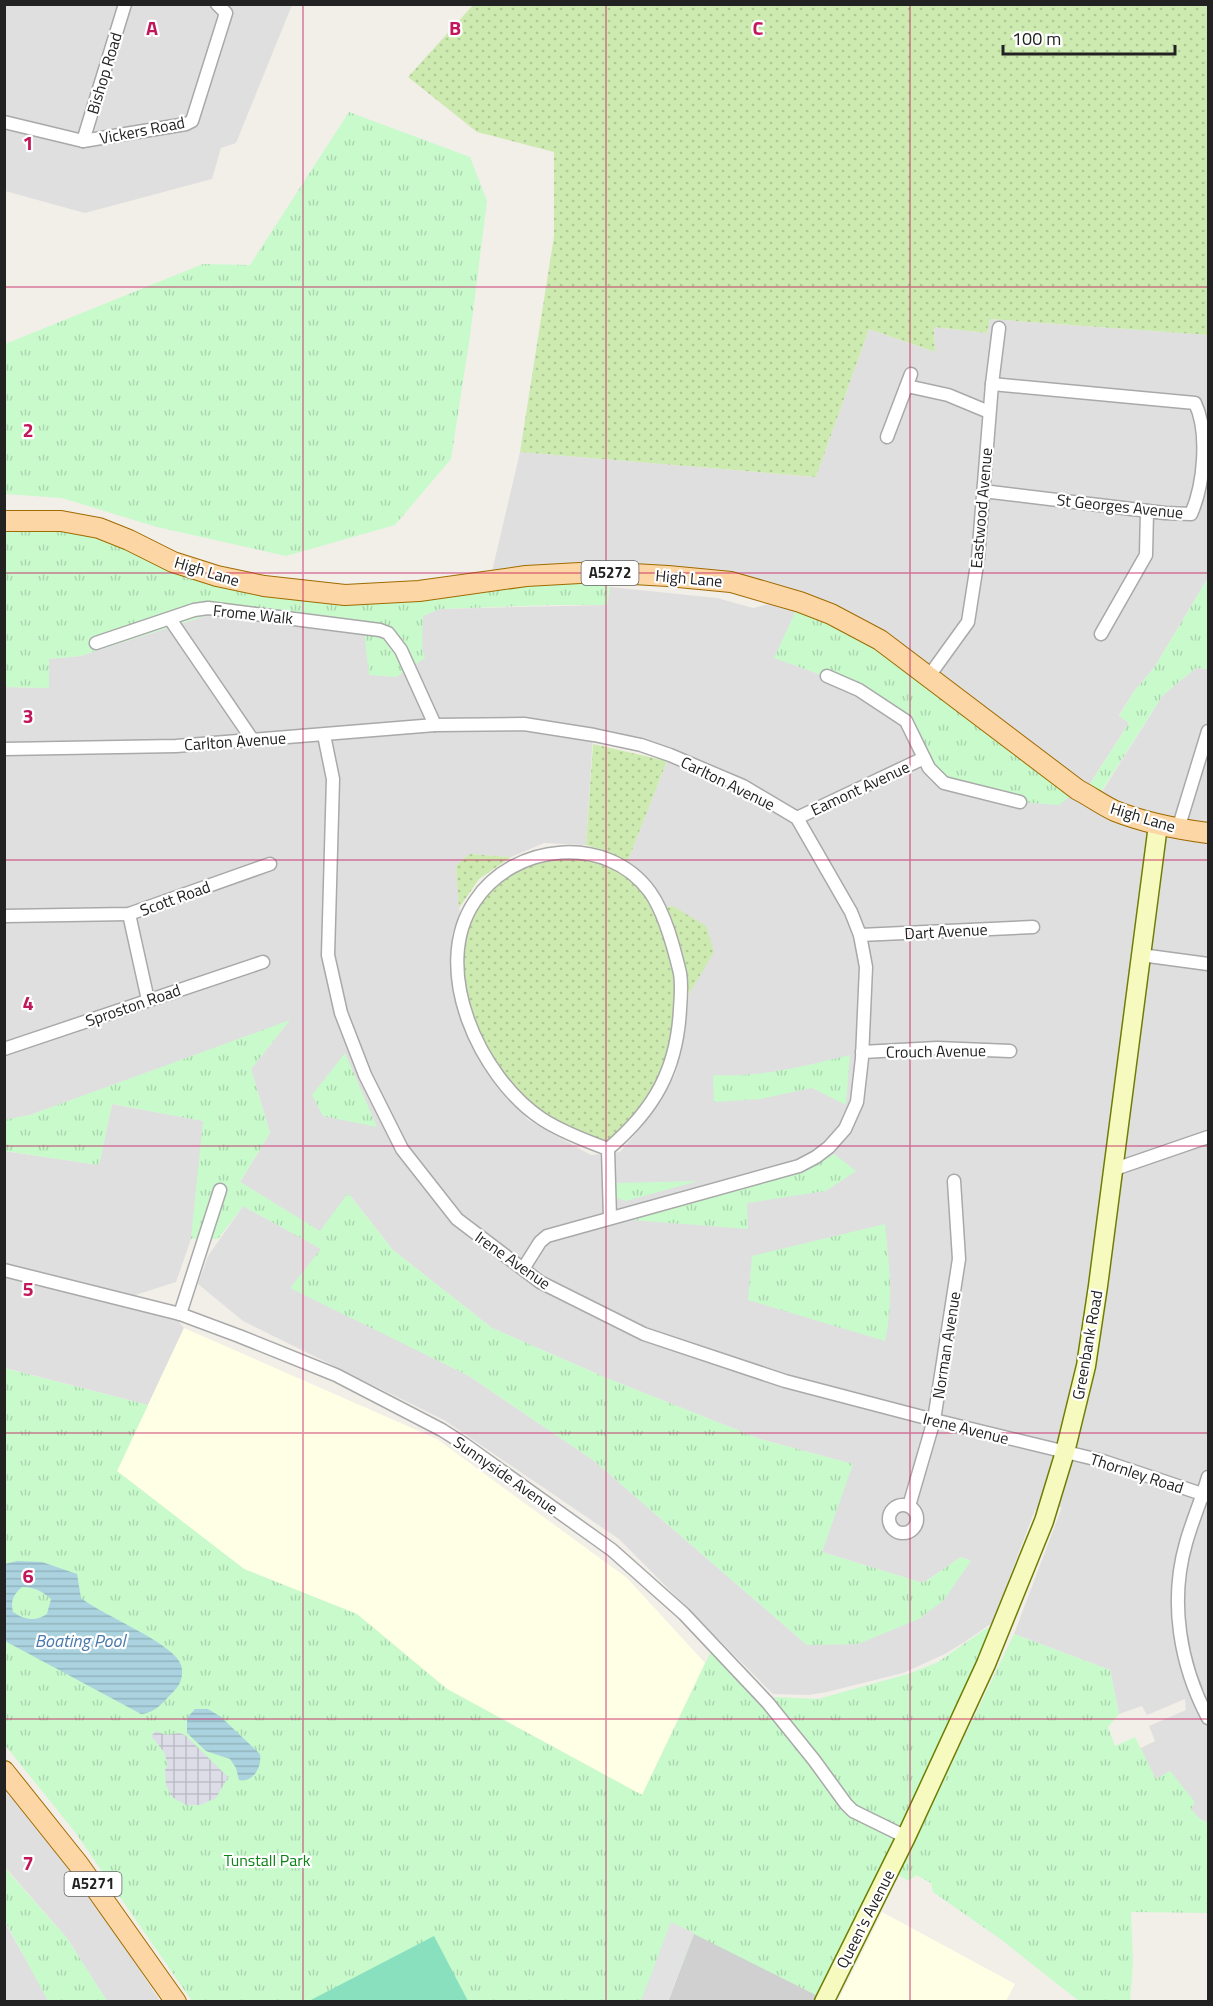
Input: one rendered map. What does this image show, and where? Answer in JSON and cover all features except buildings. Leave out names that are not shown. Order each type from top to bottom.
[{"type":"main road","name":"High Lane","points":[[4,521],[61,521],[99,528],[173,562],[218,576],[302,591],[376,595],[514,577],[598,572],[731,582],[774,593],[831,614],[879,640],[1078,790],[1116,811],[1158,825],[1209,833]]},
{"type":"main road","name":"A5271","points":[[4,1771],[79,1865],[176,2001]]},
{"type":"street","name":"Bishop Road","points":[[83,141],[125,4]]},
{"type":"street","name":"Vickers Road","points":[[4,122],[83,141],[186,124],[192,121],[226,13],[217,4]]},
{"type":"street","name":"Eastwood Avenue","points":[[929,676],[968,622],[978,558],[989,412],[999,328]]},
{"type":"street","points":[[887,437],[909,380],[989,412]]},
{"type":"street","name":"St Georges Avenue","points":[[983,491],[1147,511],[1191,514],[1198,499],[1201,477],[1203,434],[1200,415],[1195,403],[992,384]]},
{"type":"street","points":[[1101,634],[1146,555],[1147,511]]},
{"type":"street","name":"Frome Walk","points":[[96,643],[194,610],[208,608],[380,630],[388,633],[401,651],[435,725]]},
{"type":"street","points":[[170,619],[252,740]]},
{"type":"street","points":[[828,676],[859,690],[906,721],[929,768],[944,783],[987,796],[1020,802]]},
{"type":"street","name":"Carlton Avenue","points":[[4,749],[176,746],[435,725],[525,724],[641,745],[670,755],[743,786],[797,818],[851,912],[860,935],[866,967],[857,1102],[845,1129],[829,1147],[799,1166],[547,1236],[540,1242],[523,1269]]},
{"type":"street","points":[[1178,829],[1209,731]]},
{"type":"street","name":"Irene Avenue","points":[[324,735],[333,779],[328,955],[341,1013],[365,1075],[402,1149],[457,1219],[540,1282],[644,1334],[785,1381],[1065,1452]]},
{"type":"street","name":"Eamont Avenue","points":[[797,818],[924,758]]},
{"type":"street","name":"Greenbank Road","points":[[906,1837],[1013,1600],[1044,1521],[1065,1452],[1086,1366],[1115,1169],[1158,825]]},
{"type":"street","points":[[561,852],[585,853],[603,858],[625,869],[651,893],[674,949],[681,980],[680,1022],[668,1075],[653,1100],[627,1133],[608,1149],[543,1119],[504,1083],[477,1042],[461,993],[458,974],[459,938],[474,901],[500,874],[518,862],[540,855],[561,852]]},
{"type":"street","name":"Scott Road","points":[[4,915],[129,914],[270,864]]},
{"type":"street","points":[[129,914],[148,1000]]},
{"type":"street","name":"Dart Avenue","points":[[860,935],[1032,927]]},
{"type":"street","points":[[1141,955],[1209,964]]},
{"type":"street","name":"Sproston Road","points":[[4,1049],[263,962]]},
{"type":"street","name":"Crouch Avenue","points":[[862,1052],[937,1048],[1010,1051]]},
{"type":"street","points":[[1115,1169],[1209,1137]]},
{"type":"street","points":[[608,1149],[610,1218]]},
{"type":"street","name":"Norman Avenue","points":[[909,1506],[934,1420],[959,1260],[954,1181]]},
{"type":"street","points":[[180,1314],[220,1190]]},
{"type":"street","name":"Sunnyside Avenue","points":[[4,1270],[180,1314],[239,1335],[336,1375],[442,1430],[603,1544],[684,1614],[768,1703],[846,1804],[853,1811],[906,1837]]},
{"type":"street","name":"Thornley Road","points":[[1065,1452],[1103,1461],[1206,1496]]},
{"type":"street","points":[[1209,1477],[1206,1496],[1185,1544],[1179,1590],[1178,1626],[1199,1700],[1209,1718]]},
{"type":"street","name":"Queen's Avenue","points":[[824,2001],[906,1837]]},
{"type":"shaded area","points":[[4,5],[292,5],[236,143],[221,148],[212,179],[85,213],[5,191]]},
{"type":"shaded area","points":[[990,319],[1208,335],[1208,578],[1154,668],[1135,690],[1119,715],[1129,723],[1084,793],[1096,801],[1163,695],[1196,668],[1208,669],[1208,1823],[1200,1819],[1191,1809],[1170,1771],[1156,1780],[1139,1749],[1155,1741],[1149,1726],[1186,1710],[1185,1699],[1147,1715],[1142,1706],[1119,1714],[1110,1670],[1014,1634],[1062,1507],[1035,1510],[992,1623],[963,1643],[903,1673],[809,1695],[773,1694],[619,1539],[444,1420],[243,1321],[198,1284],[208,1256],[243,1206],[322,1249],[291,1287],[469,1376],[593,1460],[807,1645],[971,1561],[961,1557],[923,1583],[822,1552],[852,1464],[760,1439],[609,1379],[492,1328],[393,1250],[349,1194],[320,1232],[240,1182],[270,1133],[251,1069],[289,1021],[30,1115],[5,1120],[4,687],[48,688],[49,659],[80,656],[208,615],[365,630],[422,648],[422,616],[440,609],[607,605],[610,587],[717,598],[753,608],[789,599],[800,602],[775,658],[841,682],[894,713],[916,740],[927,777],[987,796],[812,606],[804,592],[723,571],[611,563],[490,580],[520,452],[816,477],[869,329],[935,352],[934,327],[987,333]],"holes":[[[593,735],[699,767],[696,772],[667,761],[627,863],[649,882],[666,907],[673,906],[713,952],[689,994],[685,1033],[675,1075],[643,1125],[620,1152],[591,1155],[528,1120],[484,1069],[470,1044],[451,969],[452,934],[460,914],[456,866],[469,854],[511,857],[544,843],[586,845]]]},
{"type":"shaded area","points":[[112,1104],[204,1121],[191,1239],[176,1282],[123,1299],[169,1311],[184,1328],[148,1405],[5,1368],[4,1151],[99,1165]]},
{"type":"shaded area","points":[[184,1328],[437,1439],[627,1578],[705,1663],[642,1795],[447,1689],[357,1614],[244,1569],[117,1471]]},
{"type":"shaded area","points":[[156,1731],[166,1735],[179,1733],[185,1735],[228,1777],[216,1798],[200,1805],[186,1805],[172,1797],[166,1785],[165,1770],[168,1765],[164,1752],[151,1736]]},
{"type":"shaded area","points":[[4,1771],[160,2001],[107,2001],[67,1938],[5,1867]]},
{"type":"shaded area","points":[[882,1912],[1015,1984],[1006,2001],[838,2001]]},
{"type":"shaded area","points":[[4,1921],[43,1990],[48,2001],[5,2001]]},
{"type":"shaded area","points":[[671,1922],[694,1933],[668,2001],[641,2001]]},
{"type":"shaded area","points":[[694,1933],[822,1998],[821,2002],[668,2002]]},
{"type":"green space","points":[[473,5],[1208,5],[1208,335],[990,319],[987,333],[934,327],[935,352],[869,329],[816,477],[520,452],[554,236],[554,152],[477,132],[408,77]]},
{"type":"green space","points":[[349,112],[470,157],[487,201],[470,336],[451,459],[395,525],[286,556],[157,527],[62,498],[5,494],[5,344],[203,264],[250,265]]},
{"type":"green space","points":[[5,521],[61,521],[286,589],[526,576],[610,587],[607,605],[440,609],[423,616],[422,648],[425,658],[396,677],[369,675],[364,630],[208,615],[80,656],[49,659],[49,688],[5,687]]},
{"type":"green space","points":[[1208,578],[1208,669],[1196,668],[1163,695],[1095,801],[1084,793],[1129,723],[1119,716],[1135,690],[1154,668]]},
{"type":"green space","points":[[800,602],[831,614],[1078,790],[1059,805],[1020,802],[944,783],[906,721],[841,682],[774,658]]},
{"type":"green space","points":[[593,744],[667,761],[627,863],[604,850],[586,845]]},
{"type":"green space","points":[[469,854],[511,857],[479,879],[459,908],[456,866]]},
{"type":"green space","points":[[540,855],[603,858],[651,893],[681,985],[668,1075],[608,1149],[543,1120],[490,1065],[458,974],[459,938],[486,886]]},
{"type":"green space","points":[[673,906],[706,926],[714,952],[689,994],[682,949],[666,907]]},
{"type":"green space","points":[[290,1020],[251,1069],[270,1133],[240,1182],[320,1231],[348,1193],[393,1250],[492,1328],[609,1379],[760,1439],[853,1464],[822,1552],[923,1583],[961,1557],[971,1561],[944,1600],[919,1619],[858,1644],[807,1645],[593,1460],[469,1376],[290,1288],[321,1249],[243,1206],[218,1239],[191,1239],[203,1121],[112,1104],[99,1165],[5,1151],[4,1120],[30,1115]]},
{"type":"green space","points":[[345,1053],[377,1127],[323,1116],[312,1095]]},
{"type":"green space","points":[[850,1055],[846,1105],[812,1088],[760,1099],[714,1102],[713,1075],[765,1073]]},
{"type":"green space","points":[[834,1154],[856,1171],[826,1191],[747,1203],[748,1229],[632,1220],[806,1171]]},
{"type":"green space","points":[[698,1181],[626,1201],[614,1197],[615,1183]]},
{"type":"green space","points":[[885,1224],[890,1297],[885,1341],[748,1300],[752,1256]]},
{"type":"green space","name":"Tunstall Park","points":[[4,1368],[148,1405],[117,1471],[244,1569],[357,1614],[447,1689],[642,1795],[714,1645],[768,1703],[775,1697],[818,1699],[908,1674],[938,1662],[987,1628],[1002,1627],[822,1998],[694,1934],[668,2001],[192,2001],[75,1832],[5,1745]]},
{"type":"green space","points":[[1014,1634],[1110,1670],[1119,1714],[1108,1727],[1115,1746],[1135,1737],[1156,1779],[1170,1771],[1195,1802],[1191,1809],[1200,1819],[1208,1823],[1208,1913],[1131,1912],[1133,1964],[1130,2001],[1079,2001],[999,1938],[933,1892],[931,1883],[916,1875],[909,1881],[898,1875]]},
{"type":"green space","points":[[4,1867],[67,1938],[107,2001],[48,2001],[5,1921]]},
{"type":"green space","points":[[434,1936],[468,2001],[309,2001]]},
{"type":"water","name":"Boating Pool","points":[[17,1561],[42,1562],[77,1574],[81,1598],[172,1653],[181,1665],[181,1681],[177,1688],[155,1709],[141,1714],[5,1641],[5,1564]],"holes":[[[22,1587],[38,1590],[51,1599],[47,1614],[30,1619],[13,1612],[12,1601],[15,1595]]]},
{"type":"water","points":[[195,1709],[208,1709],[221,1717],[260,1754],[260,1764],[253,1776],[239,1780],[236,1768],[230,1759],[206,1751],[187,1733],[187,1718]]}]
